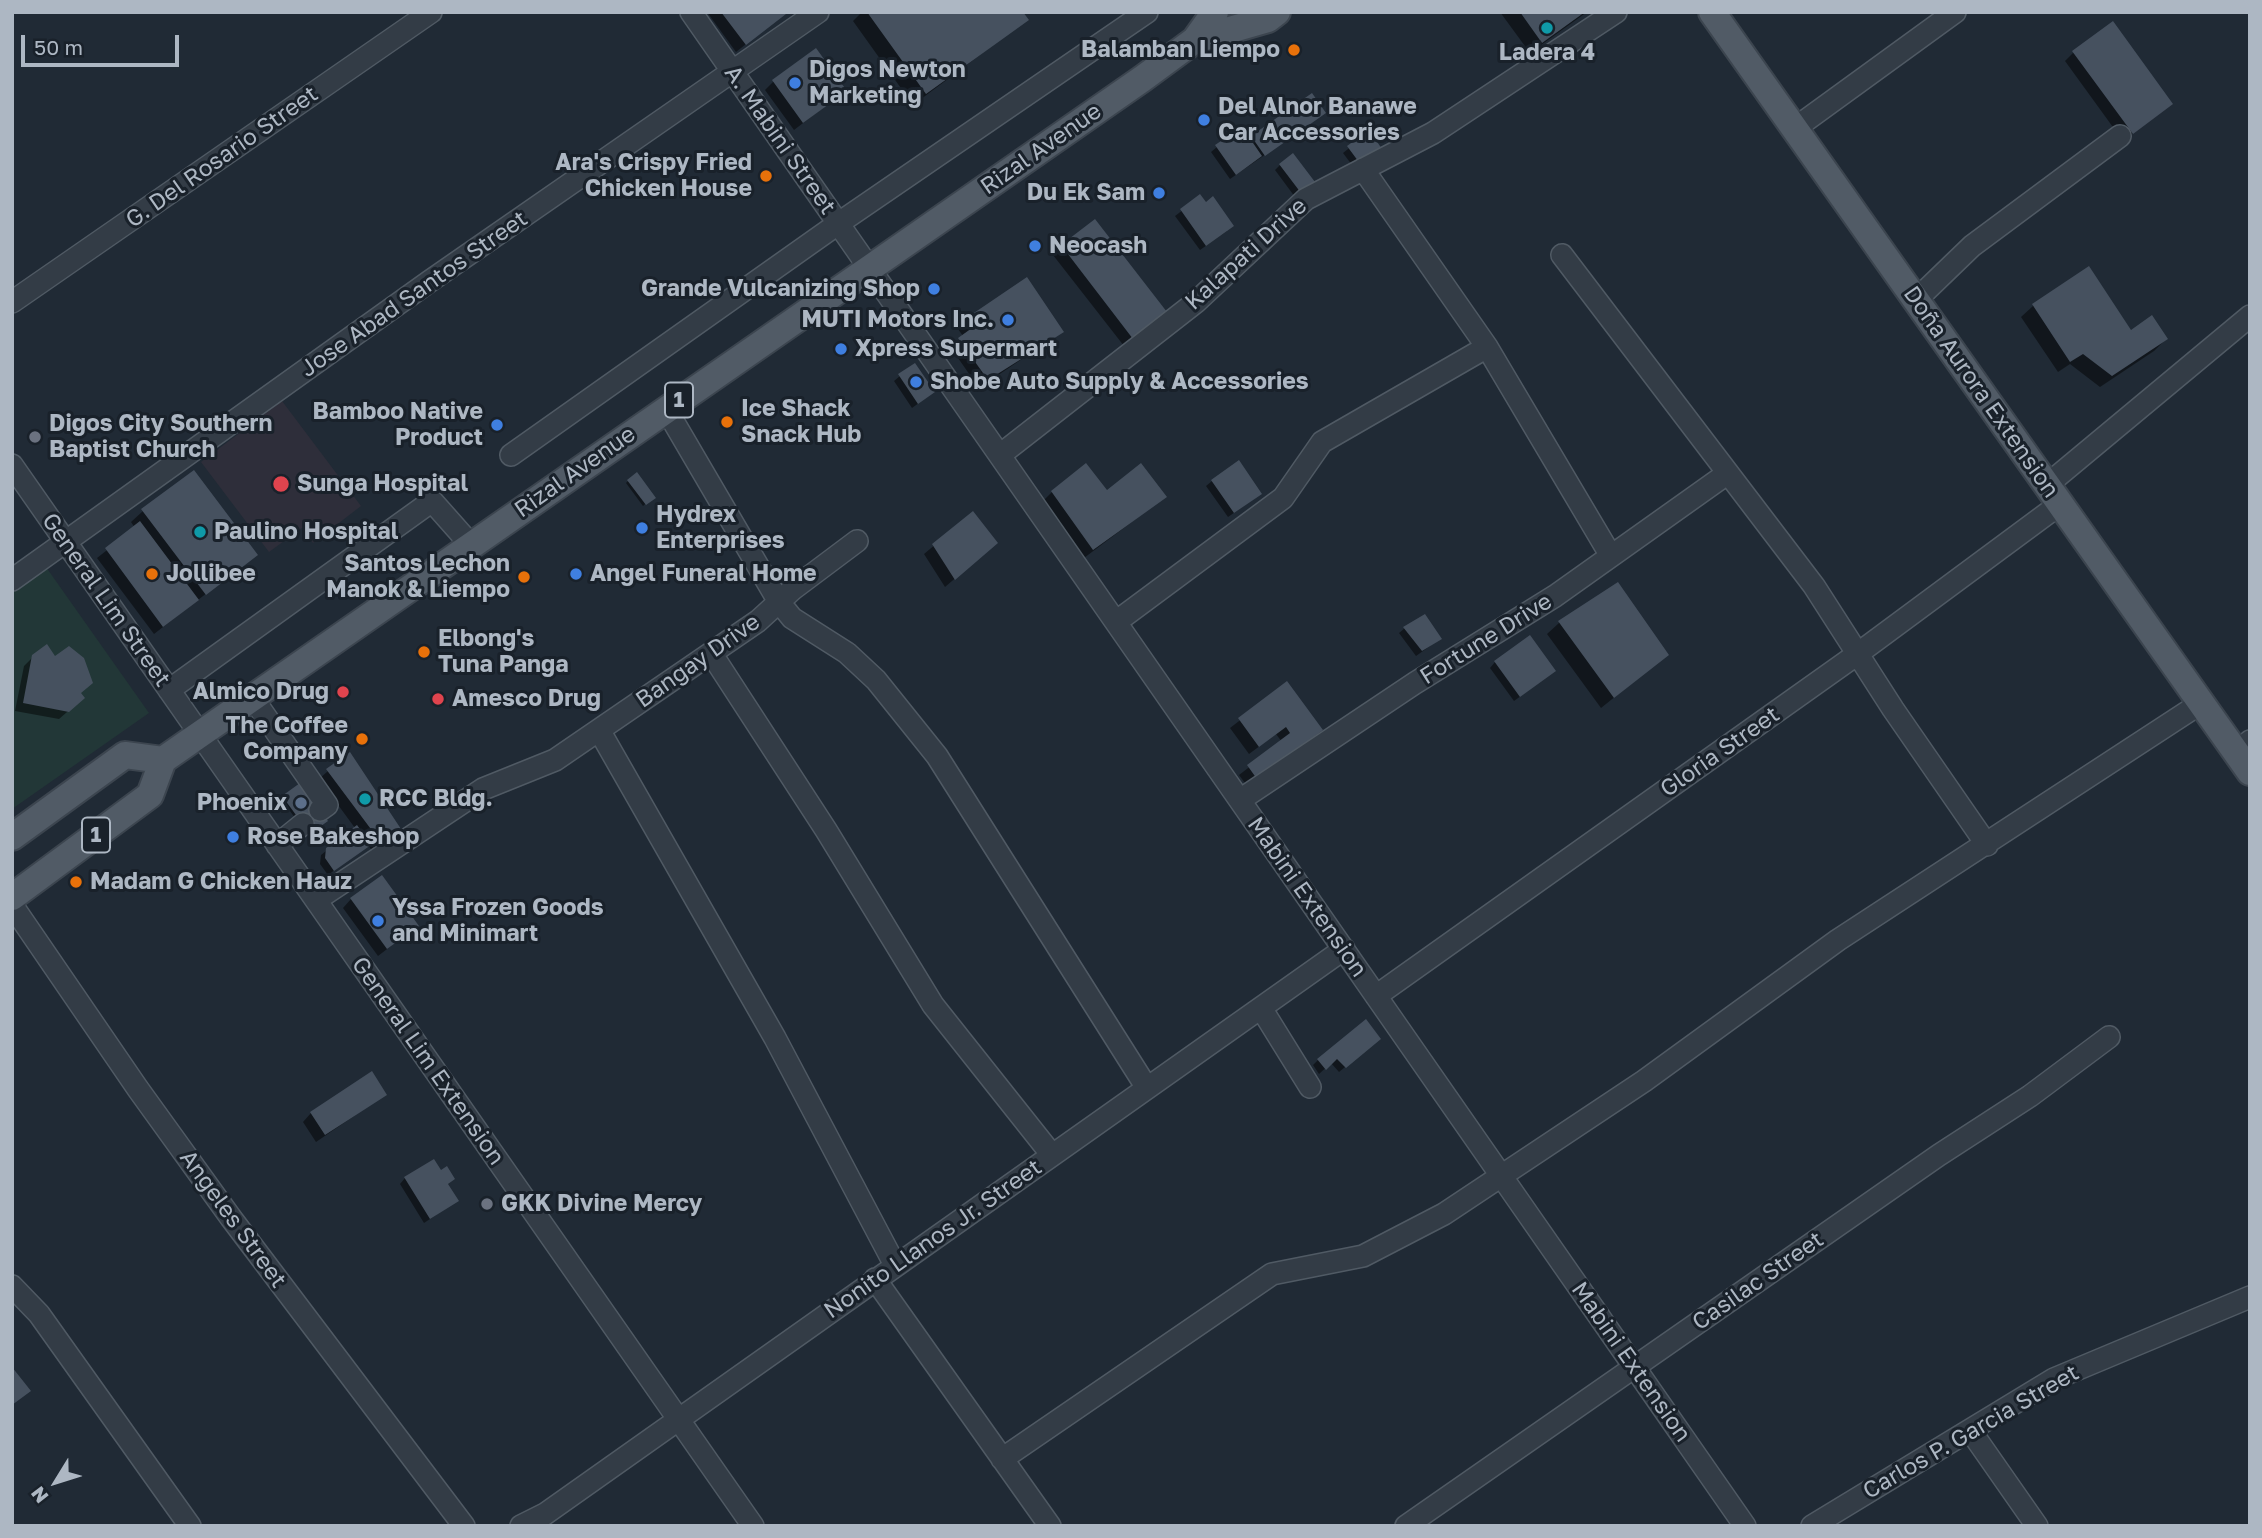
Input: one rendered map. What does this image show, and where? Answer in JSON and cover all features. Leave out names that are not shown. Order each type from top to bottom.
[{"type":"main road","name":"Rizal Avenue","points":[[1195,40],[1215,12]]},
{"type":"main road","name":"Rizal Avenue","points":[[163,760],[1195,40],[1268,19],[1277,12]]},
{"type":"main road","name":"Doña Aurora Extension","points":[[1712,12],[2201,703],[2246,755]]},
{"type":"main road","name":"1","points":[[12,837],[125,755],[163,760],[150,795],[12,897]]},
{"type":"street","name":"G. Del Rosario Street","points":[[12,302],[431,12]]},
{"type":"street","name":"A. Mabini Street","points":[[691,12],[870,267]]},
{"type":"street","name":"Jose Abad Santos Street","points":[[12,580],[430,281],[818,12]]},
{"type":"street","points":[[511,455],[839,223],[1147,12]]},
{"type":"street","name":"Kalapati Drive","points":[[1000,455],[1196,302],[1306,199],[1465,113],[1616,12]]},
{"type":"street","points":[[1794,129],[1955,12]]},
{"type":"street","points":[[1916,300],[1972,246],[2120,136]]},
{"type":"street","points":[[1363,169],[1487,347],[1611,556]]},
{"type":"street","points":[[1562,255],[1814,586],[1856,655],[1987,845]]},
{"type":"street","name":"Mabini Extension","points":[[870,267],[1745,1526]]},
{"type":"street","name":"Gloria Street","points":[[1376,996],[1856,655],[2054,495],[2250,316]]},
{"type":"street","points":[[1116,622],[1283,498],[1322,442],[1487,347]]},
{"type":"street","points":[[666,409],[779,602],[792,618],[846,653],[876,680],[908,717],[944,767],[1147,1088]]},
{"type":"street","name":"General Lim Street","points":[[12,465],[200,734]]},
{"type":"street","name":"Fortune Drive","points":[[1240,800],[1611,556],[1728,473]]},
{"type":"street","points":[[169,690],[432,500],[471,545]]},
{"type":"street","name":"Bangay Drive","points":[[316,900],[483,789],[555,760],[758,621],[857,541]]},
{"type":"street","points":[[711,653],[826,830],[933,1005],[1052,1155]]},
{"type":"street","points":[[253,697],[327,805],[320,810]]},
{"type":"street","points":[[1002,1459],[1272,1274],[1363,1256],[1435,1219],[1706,1038],[1838,940],[2201,703]]},
{"type":"street","points":[[599,730],[775,1038],[895,1265]]},
{"type":"street","name":"General Lim Extension","points":[[200,734],[753,1526]]},
{"type":"street","points":[[277,845],[303,824]]},
{"type":"street","name":"Angeles Street","points":[[12,905],[231,1218],[464,1526]]},
{"type":"street","name":"Nonito Llanos Jr. Street","points":[[521,1526],[545,1514],[1344,949]]},
{"type":"street","points":[[1261,1007],[1310,1087]]},
{"type":"street","name":"Casilac Street","points":[[1406,1526],[1950,1147],[2030,1096],[2109,1037]]},
{"type":"street","points":[[875,1279],[1050,1526]]},
{"type":"street","points":[[12,1286],[38,1314],[190,1526]]},
{"type":"street","name":"Carlos P. Garcia Street","points":[[1812,1526],[2054,1379],[2250,1297]]},
{"type":"street","points":[[1970,1430],[2038,1526]]},
{"type":"shaded area","name":"Sunga Hospital","points":[[282,401],[361,506],[313,543],[302,528],[269,552],[201,462]]},
{"type":"green space","points":[[46,567],[149,713],[12,809],[12,590]]},
{"type":"building","points":[[721,12],[785,12],[786,14],[746,45]]},
{"type":"building","points":[[867,12],[1023,12],[1029,20],[926,94]]},
{"type":"building","name":"Ladera 4","points":[[1520,12],[1585,12],[1542,43]]},
{"type":"building","points":[[2113,21],[2173,104],[2133,134],[2072,51]]},
{"type":"building","points":[[816,48],[847,91],[803,123],[772,80]]},
{"type":"building","points":[[1312,93],[1326,113],[1265,156],[1251,136]]},
{"type":"building","points":[[1242,127],[1262,156],[1236,175],[1215,145]]},
{"type":"building","points":[[1369,130],[1382,149],[1361,165],[1347,146]]},
{"type":"building","points":[[1293,153],[1315,182],[1301,193],[1279,164]]},
{"type":"building","points":[[1200,194],[1206,202],[1213,196],[1234,226],[1206,246],[1180,209]]},
{"type":"building","points":[[1095,219],[1167,312],[1133,339],[1061,245]]},
{"type":"building","points":[[2089,266],[2131,330],[2152,315],[2168,339],[2112,376],[2083,354],[2070,362],[2032,304]]},
{"type":"building","points":[[1027,277],[1064,332],[988,380],[958,338],[972,328],[965,319]]},
{"type":"building","points":[[915,363],[935,392],[918,404],[898,374]]},
{"type":"building","points":[[1239,460],[1262,494],[1234,513],[1211,480]]},
{"type":"building","points":[[1086,463],[1107,490],[1141,463],[1167,497],[1093,550],[1051,491]]},
{"type":"building","name":"Paulino Hospital","points":[[194,470],[258,555],[206,595],[141,509]]},
{"type":"building","points":[[637,472],[656,498],[646,505],[627,480]]},
{"type":"building","points":[[973,511],[998,543],[955,580],[932,544]]},
{"type":"building","name":"Jollibee","points":[[140,521],[199,600],[163,627],[105,548]]},
{"type":"building","points":[[1618,582],[1669,655],[1614,698],[1558,621]]},
{"type":"building","points":[[1425,614],[1442,639],[1422,651],[1403,627]]},
{"type":"building","points":[[1530,635],[1556,671],[1520,697],[1494,661]]},
{"type":"building","points":[[47,644],[55,656],[69,646],[84,658],[93,683],[81,693],[85,698],[69,712],[23,703],[32,655]]},
{"type":"building","points":[[1287,681],[1323,730],[1257,779],[1247,765],[1290,733],[1286,727],[1259,747],[1238,718]]},
{"type":"building","name":"RCC Bldg.","points":[[350,752],[401,829],[382,844],[326,769]]},
{"type":"building","name":"Phoenix","points":[[300,783],[328,821],[310,834],[282,796]]},
{"type":"building","points":[[357,825],[371,845],[334,871],[325,858],[326,848]]},
{"type":"building","points":[[382,875],[419,926],[387,949],[350,898]]},
{"type":"building","points":[[1366,1019],[1381,1039],[1346,1068],[1337,1059],[1326,1070],[1317,1059]]},
{"type":"building","points":[[372,1071],[387,1095],[325,1135],[310,1112]]},
{"type":"building","points":[[434,1159],[441,1170],[447,1166],[455,1179],[448,1184],[459,1201],[430,1219],[404,1177]]},
{"type":"building","points":[[12,1367],[31,1391],[12,1405]]},
{"type":"place","name":"Ladera 4","points":[[1547,28]]},
{"type":"place","name":"Balamban Liempo","points":[[1294,50]]},
{"type":"place","name":"Digos Newton Marketing","points":[[795,83]]},
{"type":"place","name":"Del Alnor Banawe Car Accessories","points":[[1204,120]]},
{"type":"place","name":"Ara's Crispy Fried Chicken House","points":[[766,176]]},
{"type":"place","name":"Du Ek Sam","points":[[1159,193]]},
{"type":"place","name":"Neocash","points":[[1035,246]]},
{"type":"place","name":"Grande Vulcanizing Shop","points":[[934,289]]},
{"type":"place","name":"MUTI Motors Inc.","points":[[1008,320]]},
{"type":"place","name":"Xpress Supermart","points":[[841,349]]},
{"type":"place","name":"Shobe Auto Supply & Accessories","points":[[916,382]]},
{"type":"place","name":"Ice Shack Snack Hub","points":[[727,422]]},
{"type":"place","name":"Bamboo Native Product","points":[[497,425]]},
{"type":"place","name":"Digos City Southern Baptist Church","points":[[35,437]]},
{"type":"place","name":"Sunga Hospital","points":[[281,484]]},
{"type":"place","name":"Hydrex Enterprises","points":[[642,528]]},
{"type":"place","name":"Paulino Hospital","points":[[200,532]]},
{"type":"place","name":"Jollibee","points":[[152,574]]},
{"type":"place","name":"Angel Funeral Home","points":[[576,574]]},
{"type":"place","name":"Santos Lechon Manok & Liempo","points":[[524,577]]},
{"type":"place","name":"Elbong's Tuna Panga","points":[[424,652]]},
{"type":"place","name":"Almico Drug","points":[[343,692]]},
{"type":"place","name":"Amesco Drug","points":[[438,699]]},
{"type":"place","name":"The Coffee Company","points":[[362,739]]},
{"type":"place","name":"RCC Bldg.","points":[[365,799]]},
{"type":"place","name":"Phoenix","points":[[301,803]]},
{"type":"place","name":"Rose Bakeshop","points":[[233,837]]},
{"type":"place","name":"Madam G Chicken Hauz","points":[[76,882]]},
{"type":"place","name":"Yssa Frozen Goods and Minimart","points":[[378,921]]},
{"type":"place","name":"GKK Divine Mercy","points":[[487,1204]]}]
